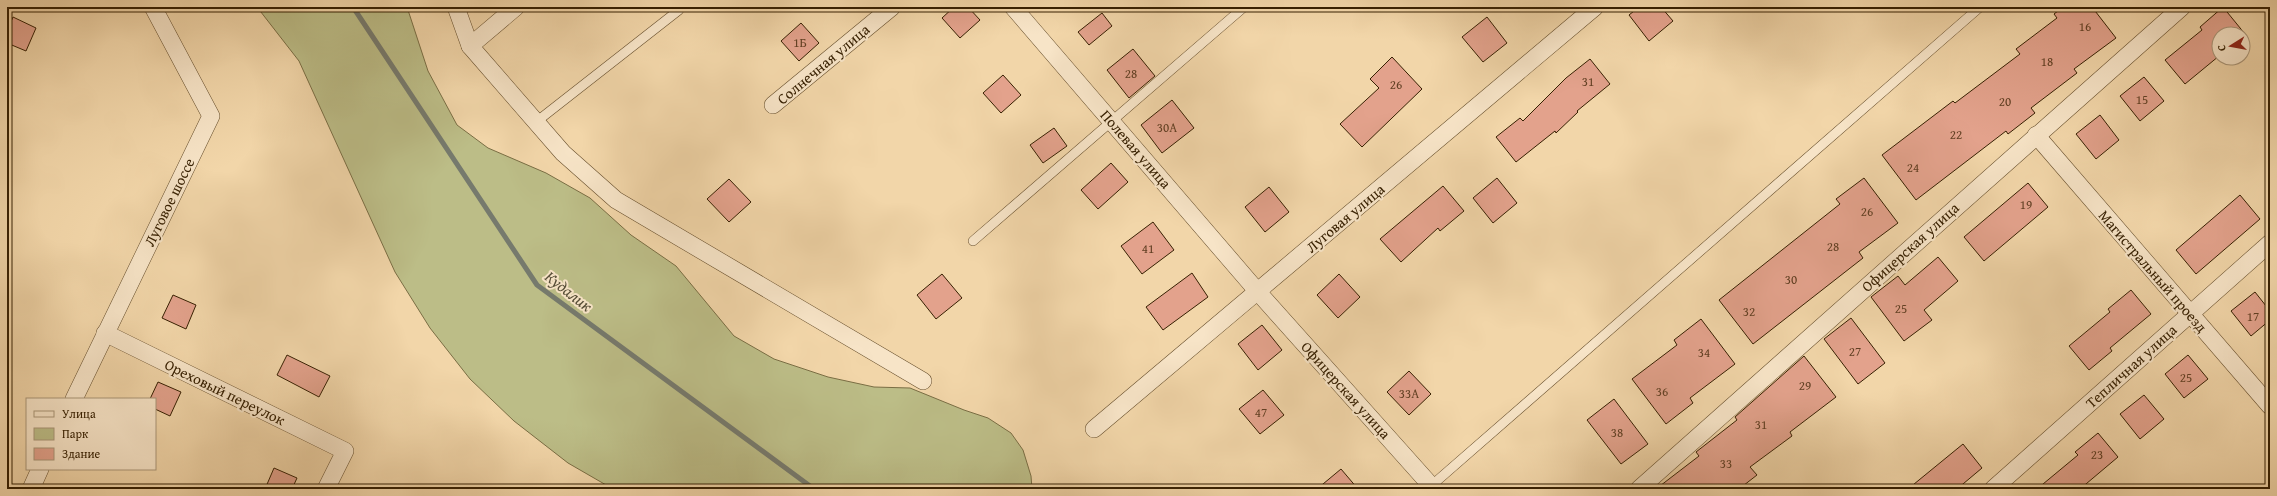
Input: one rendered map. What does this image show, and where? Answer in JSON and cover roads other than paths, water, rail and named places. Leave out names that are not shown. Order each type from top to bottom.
[{"type":"street","name":"Луговое шоссе","points":[[74,398],[211,116],[153,7]]},
{"type":"street","points":[[456,7],[470,46],[563,153],[616,200],[923,381]]},
{"type":"street","points":[[470,46],[516,7]]},
{"type":"street","name":"Солнечная улица","points":[[773,105],[892,7]]},
{"type":"street","name":"Полевая улица","points":[[1014,7],[1258,292]]},
{"type":"street","name":"Луговая улица","points":[[1094,429],[1595,7]]},
{"type":"street","name":"Офицерская улица","points":[[1639,489],[2182,7]]},
{"type":"street","name":"Магистральный проезд","points":[[2036,135],[2270,406]]},
{"type":"street","name":"Тепличная улица","points":[[1993,489],[2270,243]]},
{"type":"street","name":"Офицерская улица","points":[[1258,292],[1433,487]]},
{"type":"street","name":"Ореховый переулок","points":[[105,333],[345,451],[326,489]]},
{"type":"street","points":[[31,489],[40,470]]},
{"type":"lane","points":[[973,241],[1244,7]]},
{"type":"lane","points":[[1433,487],[1980,7]]},
{"type":"lane","points":[[536,122],[678,10]]},
{"type":"waterway","name":"Кудалик","points":[[353,7],[537,285],[814,489]]}]
